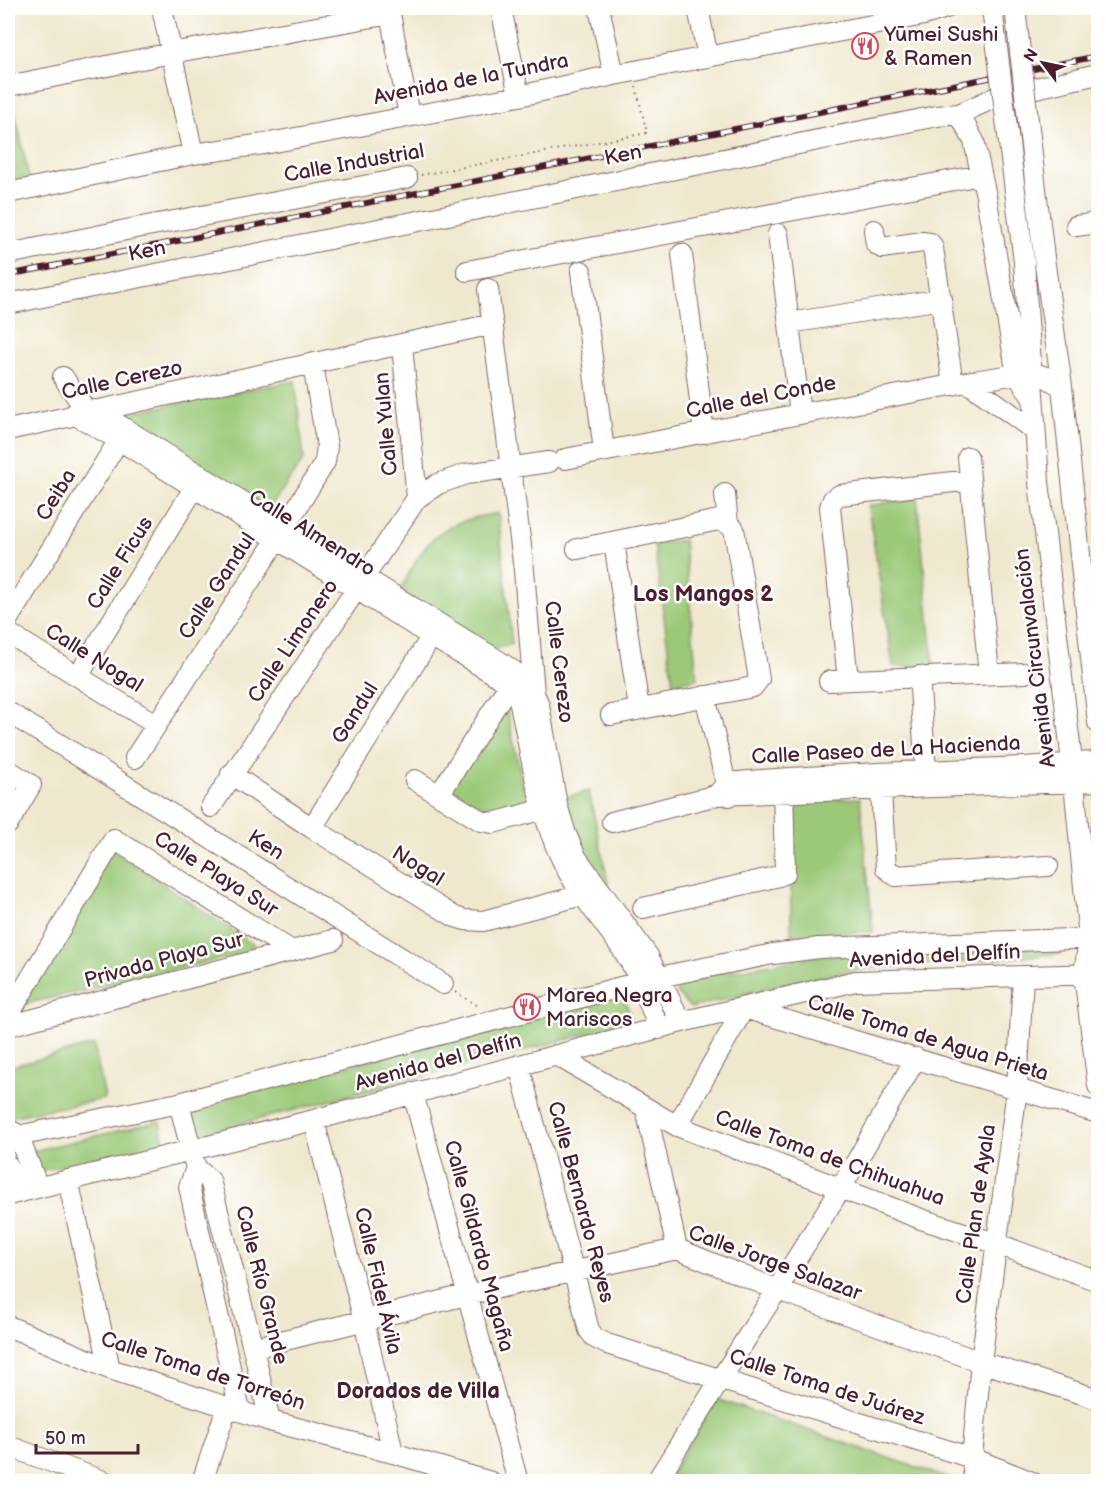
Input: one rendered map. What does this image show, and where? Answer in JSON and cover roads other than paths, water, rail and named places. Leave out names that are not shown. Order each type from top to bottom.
[{"type":"street","points":[[162,8],[194,154]]},
{"type":"street","points":[[501,8],[519,96]]},
{"type":"street","points":[[599,8],[623,73]]},
{"type":"street","points":[[698,8],[708,57]]},
{"type":"street","points":[[887,8],[938,10]]},
{"type":"street","name":"Avenida Circunvalación","points":[[992,8],[1024,262],[1024,373],[1032,397],[1074,783],[1094,939],[1091,974],[1098,1086]]},
{"type":"street","points":[[1015,8],[1044,258],[1062,387],[1098,723]]},
{"type":"street","name":"Avenida de la Tundra","points":[[8,193],[194,154],[264,144],[519,96],[938,10]]},
{"type":"street","points":[[8,86],[171,52],[389,11],[409,116]]},
{"type":"street","points":[[1024,373],[974,141],[959,114],[996,97],[1098,74]]},
{"type":"street","name":"Ken","points":[[8,304],[937,116],[959,114]]},
{"type":"street","points":[[467,271],[981,175]]},
{"type":"street","name":"Calle Industrial","points":[[8,254],[407,178]]},
{"type":"street","points":[[1076,226],[1098,223]]},
{"type":"street","points":[[874,230],[876,244],[882,248],[922,242],[930,243],[933,248],[960,383],[1035,431]]},
{"type":"street","points":[[778,234],[800,414]]},
{"type":"street","points":[[682,254],[704,433]]},
{"type":"street","points":[[581,272],[604,451]]},
{"type":"street","name":"Calle Cerezo","points":[[488,289],[512,466],[530,636],[521,692],[550,807],[566,834],[591,893],[640,982]]},
{"type":"street","points":[[789,323],[942,299]]},
{"type":"street","name":"Calle Cerezo","points":[[13,429],[493,324]]},
{"type":"street","name":"Calle Yulan","points":[[402,345],[417,498]]},
{"type":"street","name":"Calle Gandul","points":[[135,758],[325,462],[327,446],[312,365]]},
{"type":"street","points":[[960,383],[1024,373],[1046,377],[1062,387]]},
{"type":"street","name":"Calle Almendro","points":[[63,377],[85,412],[435,630],[521,692],[523,678],[499,661],[435,630]]},
{"type":"street","name":"Calle del Conde","points":[[557,461],[960,383]]},
{"type":"street","points":[[8,446],[13,429]]},
{"type":"street","name":"Ceiba","points":[[8,619],[125,435]]},
{"type":"street","points":[[968,457],[989,674]]},
{"type":"street","name":"Calle Limonero","points":[[211,807],[417,498],[438,484],[466,474],[557,461]]},
{"type":"street","points":[[970,480],[840,495],[832,499],[830,507],[839,680],[1025,673]]},
{"type":"street","name":"Calle Ficus","points":[[78,676],[199,482]]},
{"type":"street","points":[[725,494],[728,524]]},
{"type":"street","points":[[577,549],[719,520],[734,529],[759,679],[753,687],[611,715]]},
{"type":"street","points":[[614,542],[639,709]]},
{"type":"street","name":"Gandul","points":[[312,828],[435,630]]},
{"type":"street","name":"Calle Nogal","points":[[8,633],[155,724]]},
{"type":"street","points":[[499,661],[509,658],[530,636]]},
{"type":"street","points":[[919,676],[926,778]]},
{"type":"street","points":[[439,795],[521,692]]},
{"type":"street","points":[[705,696],[725,791]]},
{"type":"street","name":"Ken","points":[[8,712],[443,984]]},
{"type":"street","name":"Calle Paseo de La Hacienda","points":[[1030,775],[1072,762],[1098,762]]},
{"type":"street","points":[[8,770],[31,785],[8,824]]},
{"type":"street","name":"Nogal","points":[[231,774],[312,828],[456,917],[465,920],[483,921],[591,893]]},
{"type":"street","name":"Calle Paseo de La Hacienda","points":[[612,822],[725,791],[784,786],[1030,775],[1074,783],[1098,781]]},
{"type":"street","points":[[415,780],[481,821],[493,823],[550,807]]},
{"type":"street","points":[[880,782],[886,868],[896,876],[1048,866]]},
{"type":"street","points":[[643,908],[785,873],[784,786]]},
{"type":"street","name":"Calle Playa Sur","points":[[8,1016],[114,839],[292,951]]},
{"type":"street","name":"Calle Cerezo","points":[[591,893],[636,938],[659,977]]},
{"type":"street","name":"Avenida del Delfín","points":[[11,1134],[179,1103],[659,977],[773,954],[819,948],[1094,939]]},
{"type":"street","name":"Privada Playa Sur","points":[[8,1026],[333,940]]},
{"type":"street","name":"Avenida del Delfín","points":[[22,1192],[68,1180],[193,1159],[314,1120],[413,1093],[681,1022],[856,981],[1091,974]]},
{"type":"street","name":"Calle Plan de Ayala","points":[[974,1482],[972,1458],[981,1362],[1017,1089],[1023,976]]},
{"type":"street","points":[[659,977],[681,1022]]},
{"type":"street","points":[[640,982],[659,1029]]},
{"type":"street","points":[[677,1126],[744,1008]]},
{"type":"street","name":"Calle Toma de Agua Prieta","points":[[744,1008],[1098,1113]]},
{"type":"street","name":"Calle Toma de Chihuahua","points":[[556,1055],[677,1126],[921,1219],[995,1243],[1098,1281]]},
{"type":"street","points":[[656,1482],[841,1188],[916,1058]]},
{"type":"street","name":"Calle Bernardo Reyes","points":[[519,1065],[589,1330],[596,1338],[607,1344]]},
{"type":"street","name":"Calle Gildardo Magaña","points":[[413,1093],[518,1482]]},
{"type":"street","name":"Calle Río Grande","points":[[179,1103],[193,1159],[189,1187],[234,1409]]},
{"type":"street","points":[[646,1109],[677,1249]]},
{"type":"street","name":"Calle Fidel Ávila","points":[[314,1120],[364,1321],[393,1453]]},
{"type":"street","points":[[11,1134],[22,1192]]},
{"type":"street","name":"Calle Río Grande","points":[[193,1159],[210,1180],[254,1347],[270,1421]]},
{"type":"street","points":[[8,1166],[22,1192]]},
{"type":"street","points":[[68,1180],[110,1369]]},
{"type":"street","name":"Calle Jorge Salazar","points":[[254,1347],[466,1295],[677,1249],[778,1290],[981,1362],[1098,1399]]},
{"type":"street","name":"Calle Toma de Torreón","points":[[8,1326],[110,1369],[270,1421],[393,1453],[490,1482]]},
{"type":"street","name":"Calle Toma de Juárez","points":[[607,1344],[972,1458],[1032,1482]]},
{"type":"street","points":[[202,1482],[234,1409]]},
{"type":"street","points":[[8,1446],[106,1482]]},
{"type":"railway","points":[[8,275],[1098,56]]},
{"type":"place","name":"Yūmei Sushi & Ramen","points":[[865,46]]},
{"type":"place","name":"Marea Negra Mariscos","points":[[527,1007]]},
{"type":"district","name":"Los Mangos 2","points":[[703,594]]},
{"type":"district","name":"Dorados de Villa","points":[[418,1391]]}]
